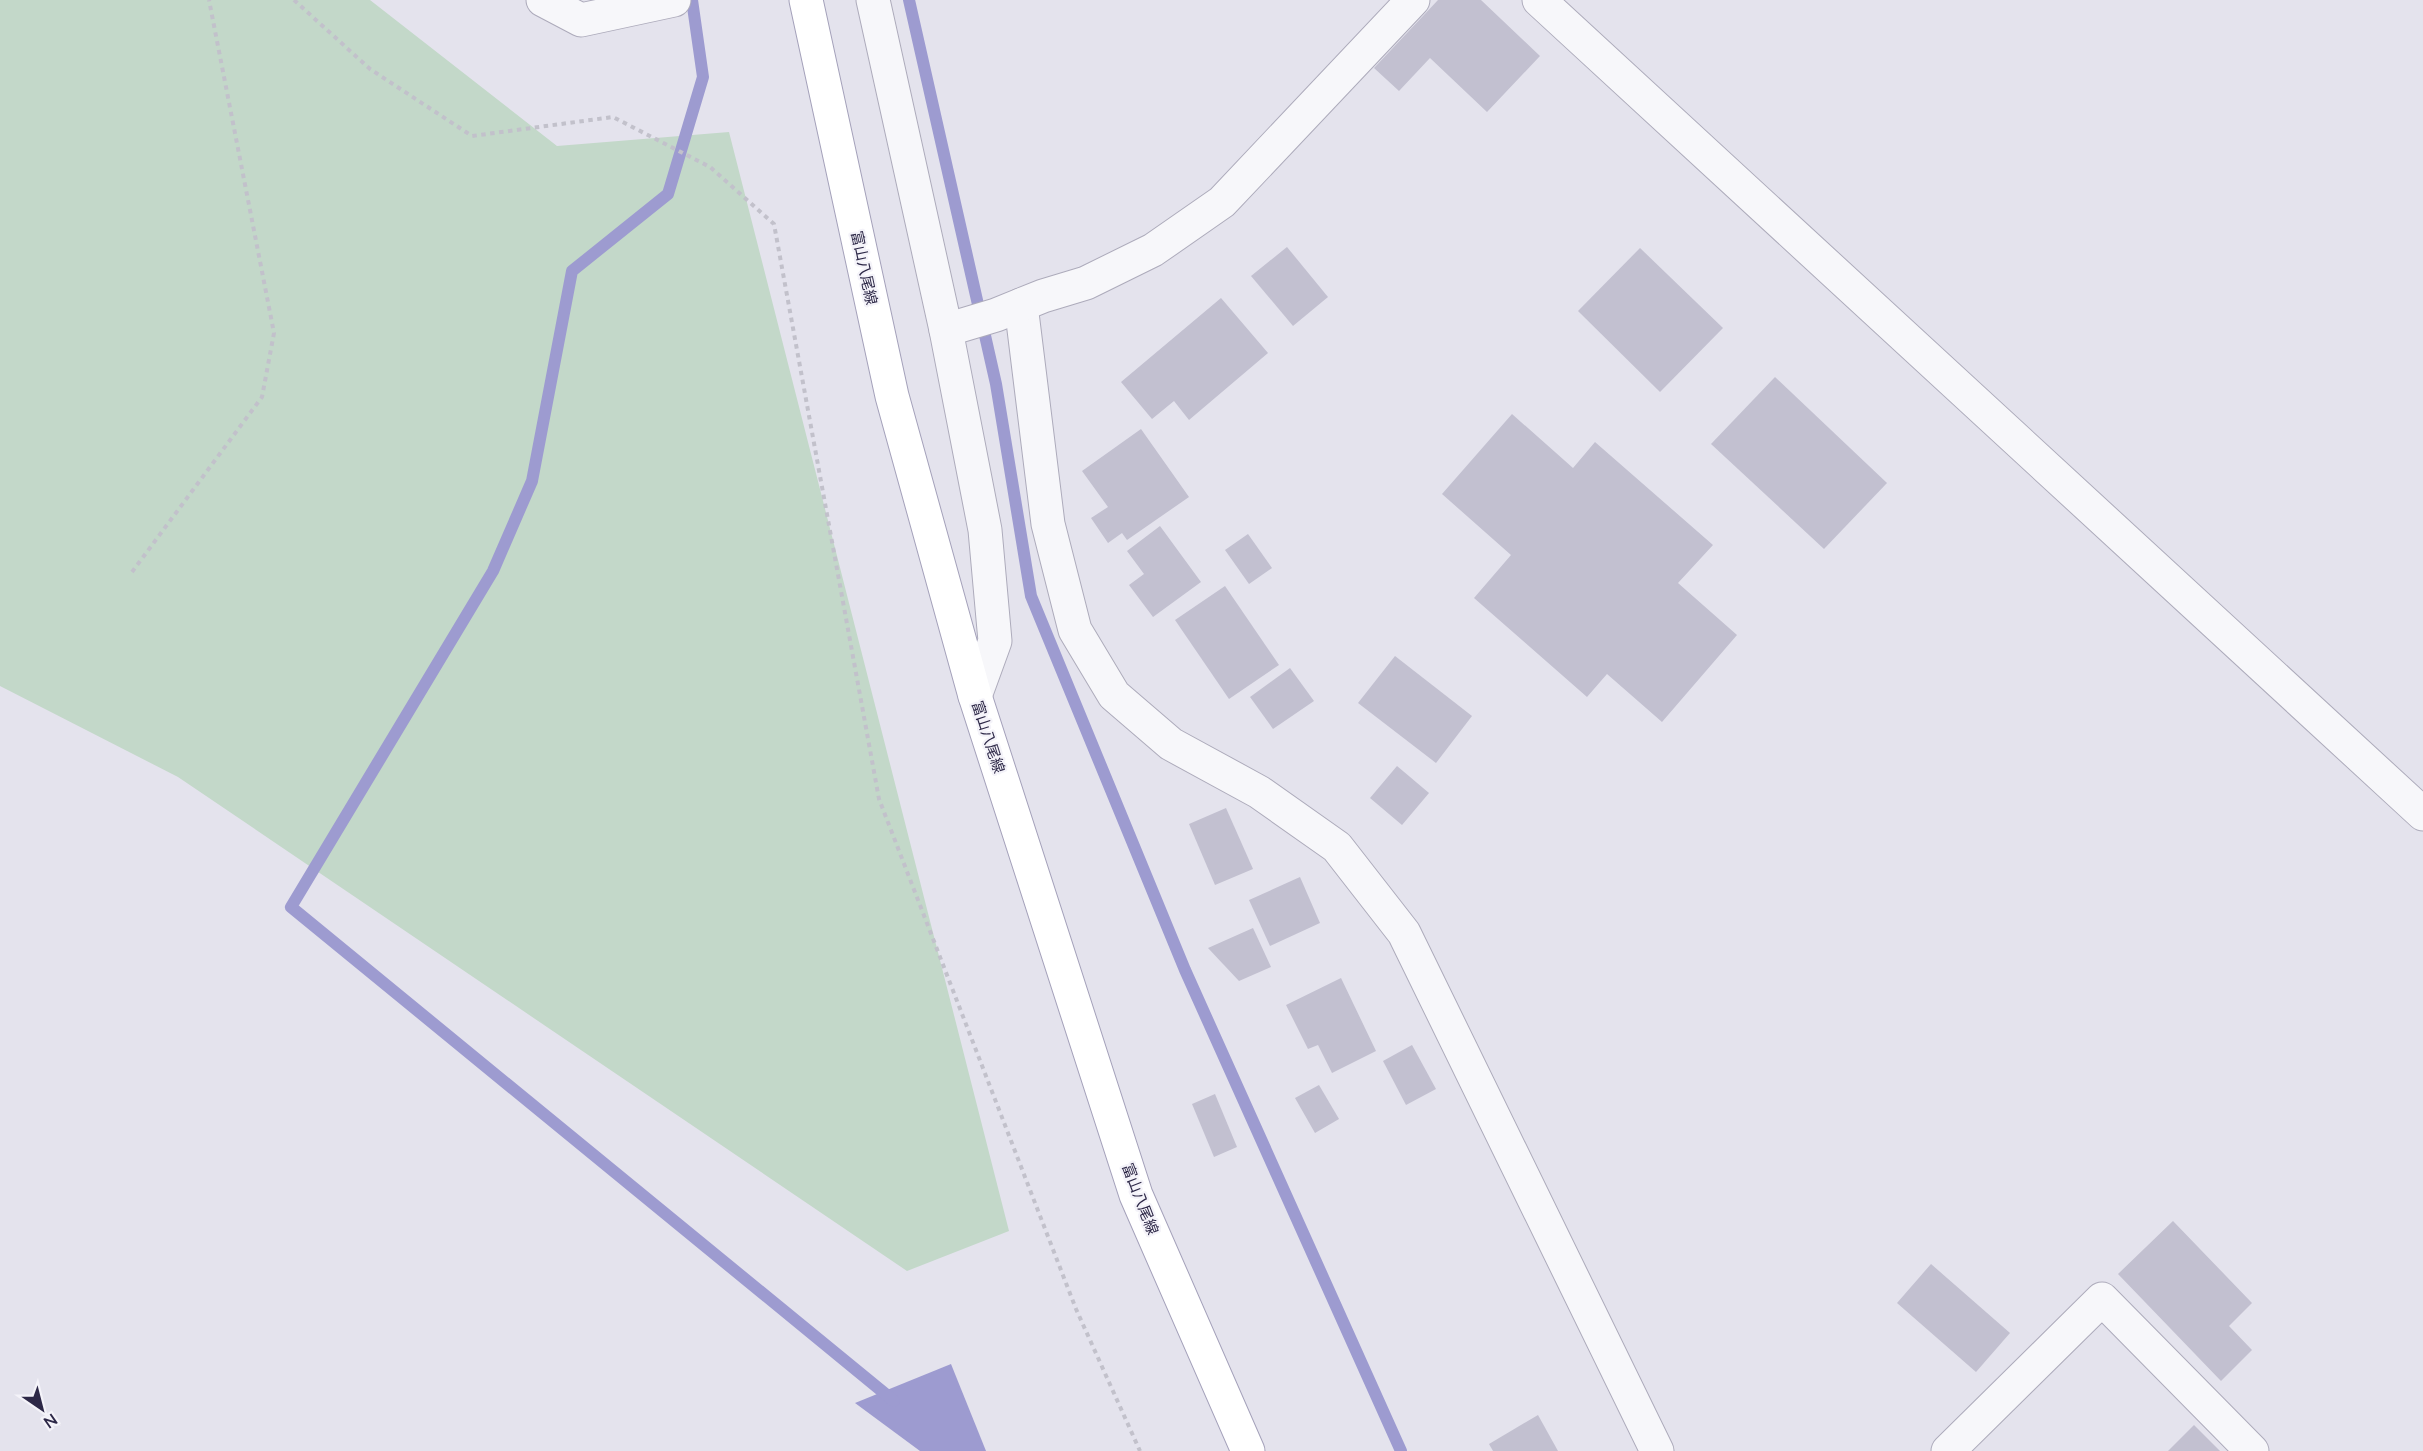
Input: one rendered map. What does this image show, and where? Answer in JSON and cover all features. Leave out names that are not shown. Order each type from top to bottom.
[{"type":"main road","name":"富山八尾線","points":[[806,0],[891,396],[975,696],[1136,1195],[1248,1451]]},
{"type":"street","points":[[543,0],[581,20],[674,0]]},
{"type":"street","points":[[873,0],[983,318],[1048,525],[1075,630],[1114,695],[1171,744],[1259,792],[1336,847],[1404,933],[1657,1451]]},
{"type":"street","points":[[983,318],[1086,283],[1153,250],[1222,202],[1413,0]]},
{"type":"street","points":[[1539,0],[2423,814]]},
{"type":"street","points":[[975,696],[995,642],[985,530],[983,318]]},
{"type":"street","points":[[1948,1451],[2102,1299],[2252,1451]]},
{"type":"path","points":[[132,572],[262,397],[274,333],[209,0]]},
{"type":"path","points":[[294,0],[370,69],[472,136],[614,117],[710,167],[774,224],[879,799],[1076,1309],[1140,1451]]},
{"type":"green space","points":[[0,0],[370,0],[557,146],[729,132],[1009,1231],[907,1271],[178,777],[0,686]]},
{"type":"water","points":[[951,1364],[986,1451],[920,1451],[855,1403]]},
{"type":"building","points":[[1438,0],[1481,0],[1540,56],[1487,112],[1430,58],[1399,91],[1374,68]]},
{"type":"building","points":[[1287,247],[1328,297],[1293,326],[1251,276]]},
{"type":"building","points":[[1640,248],[1723,328],[1660,392],[1578,311]]},
{"type":"building","points":[[1221,298],[1268,353],[1189,420],[1174,401],[1152,419],[1121,382]]},
{"type":"building","points":[[1775,377],[1887,483],[1824,549],[1711,444]]},
{"type":"building","points":[[1512,414],[1573,468],[1595,442],[1713,545],[1678,583],[1737,635],[1662,722],[1607,674],[1587,697],[1474,598],[1511,555],[1442,494]]},
{"type":"building","points":[[1141,429],[1189,497],[1127,540],[1122,533],[1108,543],[1091,518],[1108,507],[1082,471]]},
{"type":"building","points":[[1160,526],[1201,582],[1153,617],[1129,585],[1144,574],[1127,551]]},
{"type":"building","points":[[1248,534],[1272,568],[1249,584],[1225,550]]},
{"type":"building","points":[[1225,586],[1279,665],[1229,699],[1175,620]]},
{"type":"building","points":[[1395,656],[1472,716],[1436,763],[1358,703]]},
{"type":"building","points":[[1290,668],[1314,701],[1273,729],[1250,697]]},
{"type":"building","points":[[1397,766],[1429,793],[1402,825],[1370,798]]},
{"type":"building","points":[[1226,808],[1253,869],[1215,885],[1189,824]]},
{"type":"building","points":[[1300,877],[1320,923],[1270,946],[1249,900]]},
{"type":"building","points":[[1253,928],[1271,967],[1239,981],[1208,948]]},
{"type":"building","points":[[1341,978],[1376,1051],[1332,1073],[1318,1045],[1308,1049],[1286,1005]]},
{"type":"building","points":[[1412,1045],[1436,1089],[1406,1105],[1383,1061]]},
{"type":"building","points":[[1319,1085],[1339,1119],[1315,1133],[1295,1098]]},
{"type":"building","points":[[1215,1094],[1237,1147],[1214,1157],[1192,1104]]},
{"type":"building","points":[[2173,1221],[2252,1303],[2229,1326],[2252,1350],[2221,1381],[2118,1274]]},
{"type":"building","points":[[1931,1264],[2010,1333],[1976,1372],[1897,1303]]},
{"type":"building","points":[[1538,1415],[1558,1451],[1493,1451],[1489,1444]]},
{"type":"building","points":[[2194,1425],[2220,1451],[2168,1451]]},
{"type":"waterway","points":[[692,0],[703,77],[668,194],[572,271],[532,481],[493,571],[291,907],[894,1401]]},
{"type":"waterway","points":[[909,0],[996,384],[1031,596],[1185,970],[1401,1451]]}]
